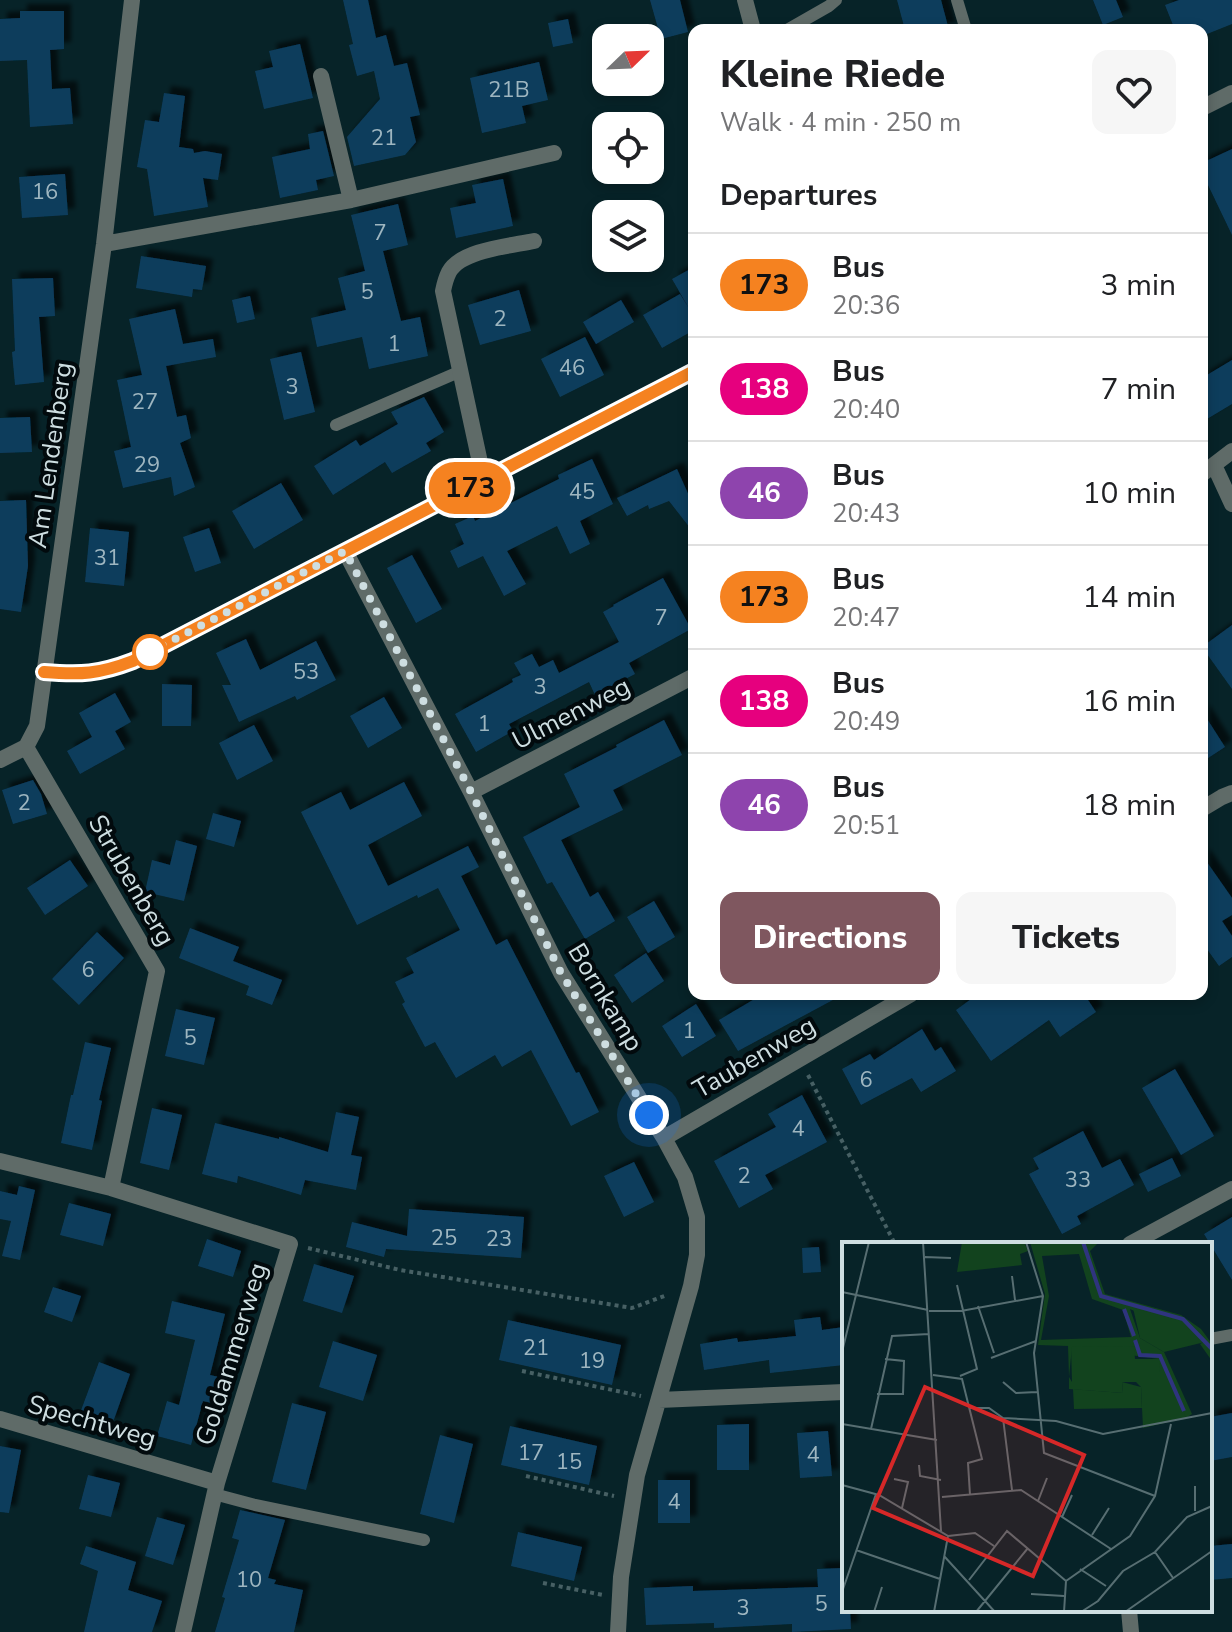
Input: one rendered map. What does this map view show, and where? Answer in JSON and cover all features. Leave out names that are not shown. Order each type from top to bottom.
[{"type":"street","name":"Am Lendenberg","points":[[26,747],[37,726],[104,244],[132,0]]},
{"type":"street","points":[[745,0],[751,24]]},
{"type":"street","points":[[321,76],[351,200]]},
{"type":"street","points":[[1208,105],[1232,93]]},
{"type":"street","points":[[104,244],[351,200],[554,153]]},
{"type":"street","points":[[484,481],[443,291],[448,273],[459,260],[534,241]]},
{"type":"street","points":[[44,672],[91,674],[133,661],[688,374]]},
{"type":"street","points":[[1232,451],[1208,469],[1232,504]]},
{"type":"street","name":"Bornkamp","points":[[345,551],[561,973],[685,1177],[697,1217],[697,1255],[691,1286],[637,1475],[621,1577],[618,1632]]},
{"type":"street","name":"Ulmenweg","points":[[471,792],[688,679]]},
{"type":"street","points":[[0,760],[26,747]]},
{"type":"street","name":"Strubenberg","points":[[26,747],[157,971],[111,1188]]},
{"type":"street","points":[[1208,805],[1232,793]]},
{"type":"street","name":"Taubenweg","points":[[664,1138],[901,1000]]},
{"type":"street","name":"Goldammerweg","points":[[0,1161],[111,1188],[290,1244],[215,1489],[183,1632]]},
{"type":"street","points":[[1134,1242],[1232,1189]]},
{"type":"street","points":[[659,1400],[842,1392]]},
{"type":"street","name":"Spechtweg","points":[[0,1419],[215,1489]]},
{"type":"street","points":[[1129,1612],[1131,1632]]},
{"type":"lane","points":[[798,24],[836,0]]},
{"type":"lane","points":[[957,0],[964,24]]},
{"type":"lane","points":[[336,425],[461,371]]},
{"type":"lane","points":[[1212,1339],[1232,1335]]},
{"type":"lane","points":[[215,1489],[286,1512],[424,1540]]},
{"type":"path","points":[[799,1059],[894,1242]]},
{"type":"path","points":[[290,1244],[400,1270],[632,1308],[691,1286]]},
{"type":"path","points":[[522,1371],[659,1400]]},
{"type":"path","points":[[526,1476],[633,1500]]},
{"type":"path","points":[[543,1583],[620,1598]]},
{"type":"building","points":[[343,0],[368,0],[376,38],[386,35],[394,66],[407,63],[420,115],[410,117],[416,142],[405,155],[354,166],[347,137],[380,99],[374,71],[357,76]]},
{"type":"building","points":[[650,0],[680,0],[688,32],[664,38],[664,24],[657,24]]},
{"type":"building","points":[[897,0],[941,0],[947,24],[903,24]]},
{"type":"building","points":[[1093,0],[1116,0],[1123,17],[1103,24]]},
{"type":"building","points":[[1179,0],[1232,0],[1232,24],[1208,34],[1208,24],[1173,24],[1165,5]]},
{"type":"building","points":[[20,11],[64,11],[64,49],[50,50],[52,89],[70,88],[73,124],[30,127],[27,60],[0,61],[0,19],[20,18]]},
{"type":"building","points":[[568,19],[573,43],[553,47],[548,23]]},
{"type":"building","points":[[300,44],[313,98],[264,109],[255,71],[273,67],[269,51]]},
{"type":"building","points":[[539,62],[548,100],[522,106],[526,123],[482,133],[470,78]]},
{"type":"building","points":[[164,93],[185,96],[179,147],[193,149],[194,153],[222,154],[218,180],[203,178],[208,207],[154,216],[147,169],[137,167],[145,120],[159,122]]},
{"type":"building","points":[[323,131],[334,176],[316,180],[318,190],[280,198],[272,157],[310,149],[308,134]]},
{"type":"building","points":[[1232,149],[1232,235],[1208,185],[1208,160]]},
{"type":"building","points":[[65,174],[68,215],[22,218],[19,177]]},
{"type":"building","points":[[503,179],[513,226],[456,238],[450,208],[476,203],[472,185]]},
{"type":"building","points":[[398,204],[408,245],[383,251],[401,321],[420,317],[428,356],[369,369],[362,337],[317,347],[311,318],[346,310],[338,278],[365,271],[351,215]]},
{"type":"building","points":[[141,256],[206,266],[202,290],[193,289],[192,297],[136,288]]},
{"type":"building","points":[[688,270],[688,307],[672,279]]},
{"type":"building","points":[[53,278],[55,316],[39,317],[44,382],[15,385],[12,279]]},
{"type":"building","points":[[519,290],[531,331],[480,345],[468,305]]},
{"type":"building","points":[[680,294],[688,307],[688,333],[662,348],[643,315]]},
{"type":"building","points":[[250,296],[255,319],[237,323],[232,300]]},
{"type":"building","points":[[621,300],[634,322],[596,344],[583,322]]},
{"type":"building","points":[[175,309],[183,344],[213,339],[216,357],[166,366],[177,417],[186,415],[191,438],[180,443],[195,487],[174,496],[171,477],[123,488],[114,451],[131,447],[117,380],[142,375],[129,319]]},
{"type":"building","points":[[585,337],[604,375],[560,397],[541,359]]},
{"type":"building","points":[[301,352],[315,412],[284,420],[270,359]]},
{"type":"building","points":[[1232,360],[1232,404],[1208,418],[1208,374]]},
{"type":"building","points":[[424,397],[444,432],[426,443],[431,451],[392,473],[385,462],[333,495],[314,466],[356,440],[360,446],[398,424],[391,412]]},
{"type":"building","points":[[30,417],[32,452],[0,453],[0,418]]},
{"type":"building","points":[[592,459],[613,504],[580,521],[590,544],[570,554],[557,526],[507,551],[526,584],[504,596],[483,556],[458,568],[450,551],[464,544],[455,524],[473,516],[475,521]]},
{"type":"building","points":[[677,469],[688,494],[688,525],[669,501],[649,509],[648,505],[627,516],[617,498]]},
{"type":"building","points":[[281,483],[303,520],[254,549],[232,511]]},
{"type":"building","points":[[26,500],[28,566],[21,612],[0,609],[0,501]]},
{"type":"building","points":[[90,528],[129,532],[124,586],[85,582]]},
{"type":"building","points":[[209,528],[221,563],[195,572],[183,537]]},
{"type":"building","points":[[412,555],[442,609],[416,623],[387,568]]},
{"type":"building","points":[[663,578],[688,624],[688,631],[629,663],[635,674],[595,695],[589,682],[509,724],[513,731],[476,752],[455,714],[513,682],[512,679],[521,675],[514,663],[532,654],[539,667],[553,660],[559,673],[619,642],[603,612]]},
{"type":"building","points":[[1232,625],[1232,689],[1208,655],[1208,643]]},
{"type":"building","points":[[246,639],[260,670],[316,641],[336,680],[297,700],[295,696],[239,722],[222,685],[231,685],[216,653]]},
{"type":"building","points":[[162,684],[192,685],[191,726],[162,726]]},
{"type":"building","points":[[115,693],[131,722],[115,731],[125,749],[80,774],[67,751],[92,737],[79,713]]},
{"type":"building","points":[[384,697],[402,728],[368,748],[350,716]]},
{"type":"building","points":[[664,720],[682,755],[613,790],[623,810],[561,840],[590,897],[598,892],[615,921],[585,939],[552,882],[547,884],[523,837],[580,807],[564,774]]},
{"type":"building","points":[[1208,720],[1225,747],[1208,758]]},
{"type":"building","points":[[254,725],[273,761],[237,780],[219,743]]},
{"type":"building","points":[[33,780],[47,814],[13,824],[2,790]]},
{"type":"building","points":[[404,782],[422,816],[368,845],[388,886],[468,846],[479,867],[461,876],[496,945],[507,939],[599,1112],[571,1126],[531,1050],[502,1067],[495,1055],[456,1078],[435,1042],[425,1047],[402,1004],[405,1002],[395,982],[414,973],[406,958],[460,930],[438,888],[357,925],[301,812],[341,792],[350,810]]},
{"type":"building","points":[[213,813],[241,821],[234,847],[206,839]]},
{"type":"building","points":[[176,840],[197,846],[184,901],[145,892],[152,860],[170,865]]},
{"type":"building","points":[[70,860],[88,886],[45,915],[27,888]]},
{"type":"building","points":[[1208,864],[1232,898],[1232,915],[1222,921],[1232,936],[1232,957],[1219,966],[1208,950]]},
{"type":"building","points":[[654,901],[675,937],[648,953],[627,917]]},
{"type":"building","points":[[190,928],[239,947],[233,961],[282,980],[272,1005],[246,995],[249,986],[179,958]]},
{"type":"building","points":[[97,932],[124,958],[79,1005],[52,979]]},
{"type":"building","points":[[646,953],[664,981],[632,1003],[614,975]]},
{"type":"building","points":[[753,1000],[833,1000],[738,1051],[719,1020]]},
{"type":"building","points":[[970,1000],[1088,1000],[1096,1012],[1060,1037],[1049,1020],[991,1061],[956,1010]]},
{"type":"building","points":[[696,1004],[716,1036],[682,1057],[662,1026]]},
{"type":"building","points":[[176,1009],[215,1018],[204,1065],[165,1056]]},
{"type":"building","points":[[922,1029],[935,1051],[941,1047],[956,1071],[921,1092],[912,1078],[861,1105],[842,1069],[870,1054],[874,1060]]},
{"type":"building","points":[[85,1042],[111,1048],[92,1150],[61,1143]]},
{"type":"building","points":[[1175,1069],[1214,1136],[1181,1155],[1142,1088]]},
{"type":"building","points":[[802,1095],[827,1142],[765,1175],[773,1189],[739,1208],[714,1161],[776,1127],[768,1114]]},
{"type":"building","points":[[152,1108],[182,1115],[169,1170],[140,1163]]},
{"type":"building","points":[[336,1112],[359,1117],[351,1155],[362,1157],[356,1190],[305,1180],[301,1195],[238,1176],[237,1183],[202,1174],[215,1123],[328,1152]]},
{"type":"building","points":[[1083,1131],[1102,1168],[1120,1159],[1134,1185],[1077,1216],[1081,1224],[1062,1234],[1029,1174],[1039,1169],[1033,1158]]},
{"type":"building","points":[[1172,1158],[1181,1176],[1148,1192],[1139,1174]]},
{"type":"building","points":[[634,1162],[654,1202],[624,1217],[604,1176]]},
{"type":"building","points":[[19,1186],[35,1190],[20,1260],[2,1256],[11,1221],[0,1219],[0,1191],[17,1195]]},
{"type":"building","points":[[69,1203],[111,1214],[103,1246],[60,1235]]},
{"type":"building","points":[[409,1209],[524,1217],[521,1258],[386,1249],[384,1257],[346,1247],[352,1222],[407,1236]]},
{"type":"building","points":[[1232,1217],[1232,1280],[1212,1242],[1204,1234]]},
{"type":"building","points":[[207,1239],[241,1251],[233,1277],[198,1266]]},
{"type":"building","points":[[819,1247],[821,1272],[803,1273],[802,1248]]},
{"type":"building","points":[[314,1264],[354,1276],[342,1313],[303,1301]]},
{"type":"building","points":[[53,1287],[81,1296],[72,1322],[44,1312]]},
{"type":"building","points":[[172,1301],[225,1314],[210,1375],[219,1377],[212,1403],[203,1401],[191,1445],[157,1436],[167,1401],[179,1405],[195,1340],[165,1333]]},
{"type":"building","points":[[820,1317],[822,1330],[842,1327],[842,1365],[770,1373],[769,1360],[704,1370],[700,1344],[737,1338],[738,1342],[796,1336],[794,1320]]},
{"type":"building","points":[[508,1320],[621,1345],[612,1385],[499,1360]]},
{"type":"building","points":[[333,1341],[377,1355],[363,1401],[319,1387]]},
{"type":"building","points":[[99,1362],[130,1374],[112,1425],[80,1413]]},
{"type":"building","points":[[292,1403],[326,1412],[306,1490],[272,1482]]},
{"type":"building","points":[[1232,1413],[1232,1457],[1212,1461],[1212,1417]]},
{"type":"building","points":[[749,1424],[749,1470],[717,1470],[717,1425]]},
{"type":"building","points":[[510,1426],[597,1446],[589,1485],[501,1465]]},
{"type":"building","points":[[828,1431],[832,1476],[800,1478],[797,1433]]},
{"type":"building","points":[[440,1435],[473,1444],[454,1523],[420,1514]]},
{"type":"building","points":[[0,1446],[21,1450],[9,1513],[0,1512]]},
{"type":"building","points":[[88,1475],[120,1483],[111,1517],[79,1509]]},
{"type":"building","points":[[658,1480],[690,1480],[690,1523],[658,1523]]},
{"type":"building","points":[[240,1510],[285,1520],[268,1578],[276,1580],[274,1584],[303,1590],[294,1632],[215,1632],[239,1540],[232,1538]]},
{"type":"building","points":[[157,1517],[185,1525],[173,1565],[145,1556]]},
{"type":"building","points":[[518,1532],[582,1547],[574,1581],[511,1566]]},
{"type":"building","points":[[1232,1544],[1232,1578],[1212,1580],[1212,1546]]},
{"type":"building","points":[[86,1546],[136,1562],[128,1590],[162,1601],[152,1632],[84,1632],[98,1571],[80,1564]]},
{"type":"building","points":[[842,1568],[842,1612],[850,1612],[851,1629],[792,1632],[792,1624],[714,1628],[714,1623],[646,1625],[644,1588],[693,1586],[693,1591],[818,1587],[817,1569]]},
{"type":"bus line","name":"173","points":[[44,672],[91,674],[133,661],[688,374]]},
{"type":"route","points":[[150,652],[345,551],[561,973],[649,1115]]}]
